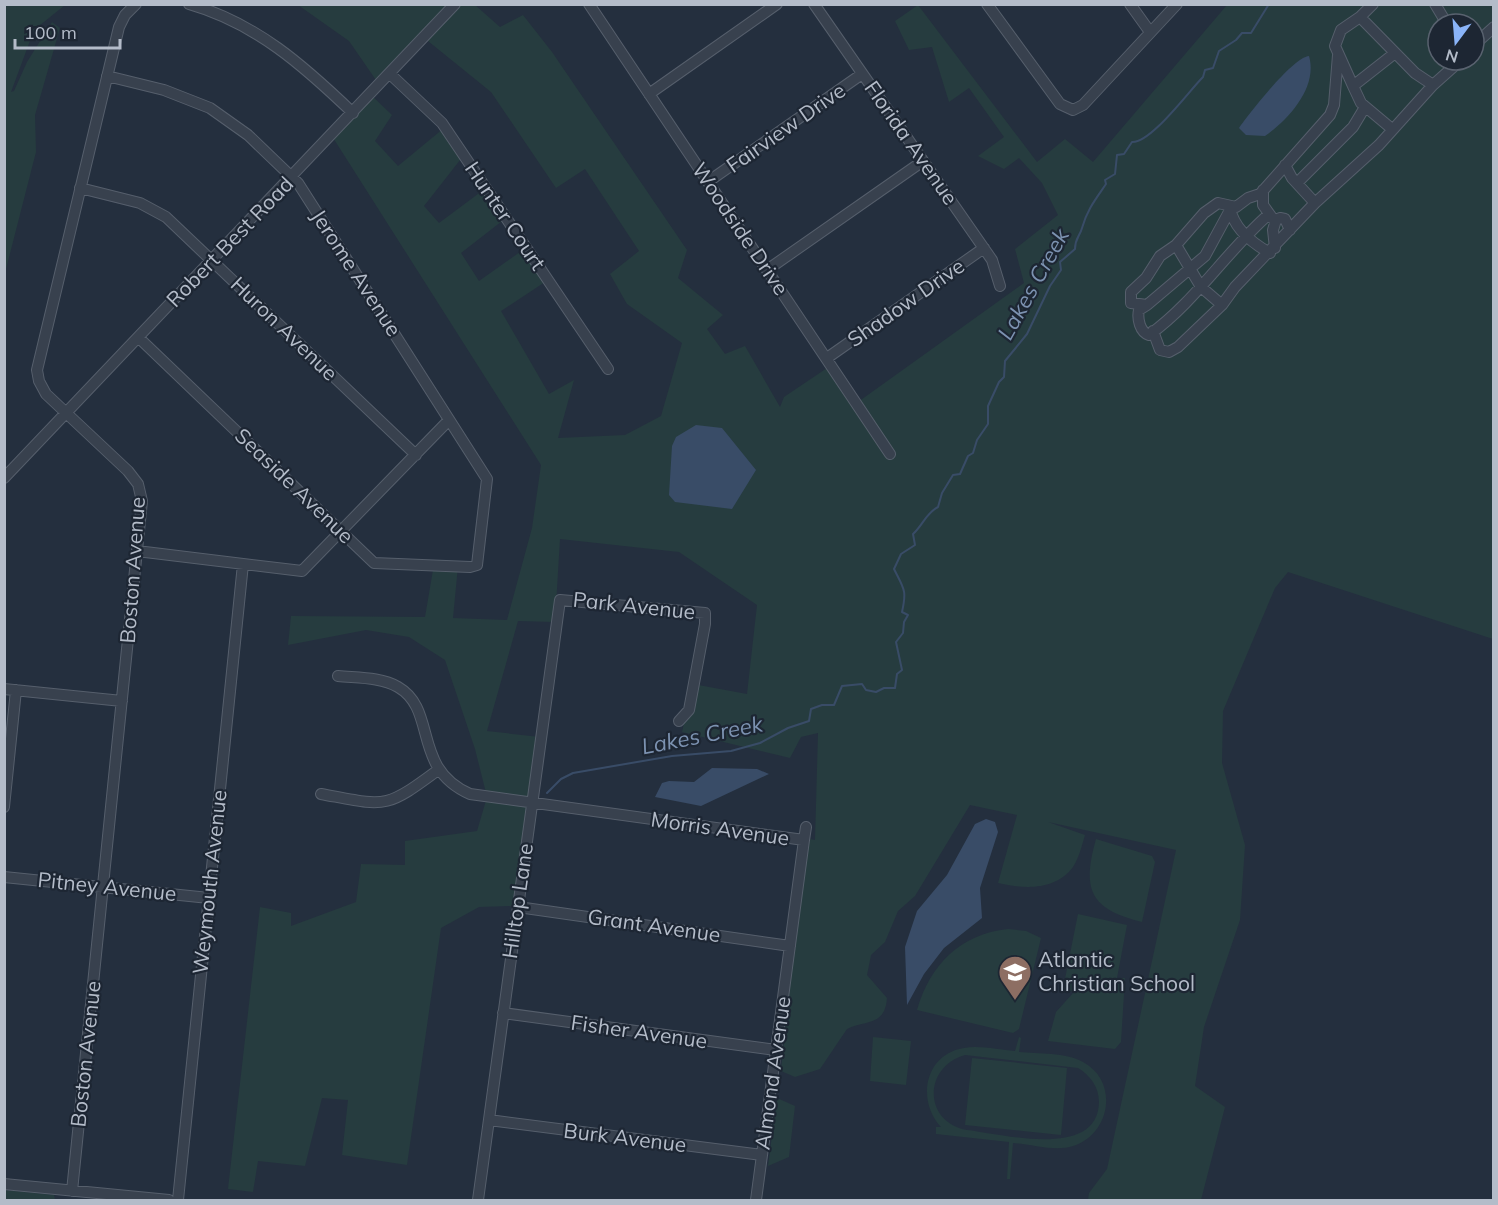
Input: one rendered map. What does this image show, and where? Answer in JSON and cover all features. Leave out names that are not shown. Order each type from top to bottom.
[{"type":"street","name":"Boston Avenue","points":[[72,1191],[142,504],[138,484],[42,389],[37,370],[120,22],[136,4]]},
{"type":"street","points":[[189,4],[240,24],[278,46],[298,61],[353,113]]},
{"type":"street","name":"Robert Best Road","points":[[4,478],[455,4]]},
{"type":"street","points":[[649,94],[777,4]]},
{"type":"street","name":"Florida Avenue","points":[[814,4],[992,260],[1000,286]]},
{"type":"street","points":[[987,4],[1060,104],[1072,111],[1083,105],[1177,4]]},
{"type":"street","points":[[1130,4],[1150,32]]},
{"type":"street","points":[[1373,4],[1360,17],[1345,26],[1338,35],[1335,46],[1365,107],[1392,129]]},
{"type":"street","name":"Woodside Drive","points":[[591,5],[890,454]]},
{"type":"street","points":[[1360,17],[1421,78],[1433,85]]},
{"type":"street","points":[[1353,86],[1395,53]]},
{"type":"street","points":[[1147,305],[1131,303],[1130,294],[1146,278],[1160,256],[1176,245],[1212,206],[1218,203],[1230,208],[1236,207],[1263,190],[1332,111],[1338,56]]},
{"type":"street","points":[[1153,332],[1159,349],[1173,351],[1222,305],[1235,287],[1315,203],[1379,145],[1448,72]]},
{"type":"street","name":"Hunter Court","points":[[390,74],[442,123],[608,369]]},
{"type":"street","name":"Fairview Drive","points":[[709,181],[862,74]]},
{"type":"street","name":"Jerome Avenue","points":[[107,76],[165,90],[210,108],[248,135],[292,177],[488,482],[477,565]]},
{"type":"street","points":[[1297,183],[1353,127],[1365,107]]},
{"type":"street","points":[[767,270],[923,161]]},
{"type":"street","points":[[1285,165],[1315,203]]},
{"type":"street","name":"Huron Avenue","points":[[80,188],[154,209],[166,217],[416,455]]},
{"type":"street","points":[[1263,190],[1263,206],[1272,218],[1272,250]]},
{"type":"street","points":[[1230,208],[1208,251],[1139,310],[1138,317],[1145,334],[1153,332],[1201,287],[1245,235],[1272,218],[1286,219],[1290,230]]},
{"type":"street","points":[[1230,208],[1245,235],[1272,250]]},
{"type":"street","points":[[1176,245],[1201,287],[1222,305]]},
{"type":"street","name":"Shadow Drive","points":[[827,358],[984,248]]},
{"type":"street","name":"Seaside Avenue","points":[[139,338],[377,564],[470,567],[477,565]]},
{"type":"street","points":[[137,551],[302,571],[449,420]]},
{"type":"street","name":"Weymouth Avenue","points":[[178,1200],[243,564]]},
{"type":"street","name":"Park Avenue","points":[[559,601],[567,598],[705,613],[706,621],[689,710],[679,721]]},
{"type":"street","name":"Hilltop Lane","points":[[478,1200],[559,601]]},
{"type":"street","points":[[321,794],[373,804],[389,802],[438,770],[429,753],[417,709],[406,693],[388,683],[338,676]]},
{"type":"street","points":[[4,689],[122,701]]},
{"type":"street","points":[[4,807],[16,690]]},
{"type":"street","name":"Morris Avenue","points":[[438,770],[454,786],[470,794],[804,840],[790,946]]},
{"type":"street","points":[[804,840],[806,827]]},
{"type":"street","name":"Pitney Avenue","points":[[4,877],[209,898]]},
{"type":"street","name":"Grant Avenue","points":[[518,907],[790,946]]},
{"type":"street","name":"Almond Avenue","points":[[756,1200],[790,946]]},
{"type":"street","name":"Fisher Avenue","points":[[503,1013],[776,1050]]},
{"type":"street","name":"Burk Avenue","points":[[489,1120],[762,1155]]},
{"type":"street","points":[[4,1184],[169,1200]]},
{"type":"green space","points":[[5,4],[65,5],[34,30],[11,92],[14,91],[27,62],[52,22],[60,28],[35,115],[36,152],[5,273]]},
{"type":"green space","points":[[298,5],[475,5],[500,27],[523,15],[552,52],[687,250],[678,278],[723,315],[707,329],[725,354],[745,346],[780,407],[784,397],[833,364],[858,402],[1024,283],[1015,249],[1058,215],[1042,183],[1019,158],[1004,169],[978,156],[1004,137],[969,88],[949,102],[932,47],[909,50],[895,21],[918,5],[1037,162],[1065,139],[1093,162],[1227,5],[1493,5],[1493,639],[1288,572],[1275,588],[1223,711],[1222,763],[1245,845],[1240,920],[1204,1027],[1195,1086],[1225,1107],[1201,1200],[1088,1200],[1089,1193],[1107,1169],[1176,850],[1048,822],[1085,835],[1073,867],[1066,875],[1048,884],[1028,887],[998,883],[1017,815],[970,805],[915,896],[898,911],[885,942],[871,955],[867,975],[887,998],[882,1014],[873,1021],[847,1029],[820,1069],[795,1077],[781,1071],[804,838],[815,840],[818,733],[801,737],[790,758],[682,732],[693,684],[747,694],[757,605],[679,552],[560,539],[555,622],[518,621],[487,731],[540,737],[522,870],[512,906],[479,907],[441,928],[407,1165],[342,1155],[348,1100],[322,1098],[305,1166],[258,1161],[253,1192],[228,1189],[260,907],[291,913],[291,926],[356,902],[361,864],[405,865],[405,841],[477,831],[487,797],[475,749],[445,660],[409,637],[366,630],[288,645],[291,616],[425,617],[434,564],[458,566],[453,618],[507,620],[532,528],[541,465],[330,133],[369,93],[392,115],[375,141],[398,166],[444,128],[464,155],[424,206],[439,223],[486,188],[506,218],[461,253],[479,281],[527,247],[548,280],[501,311],[549,394],[574,380],[558,438],[625,435],[661,416],[682,343],[627,304],[610,274],[639,251],[585,169],[556,188],[491,92],[423,37],[378,83],[349,41]]},
{"type":"green space","points":[[1096,839],[1152,856],[1155,862],[1142,922],[1110,911],[1094,894],[1090,884],[1090,871]]},
{"type":"green space","points":[[1078,914],[1127,925],[1117,978],[1125,978],[1121,1042],[1115,1049],[1048,1041],[1056,1012],[1074,992],[1063,989]]},
{"type":"green space","points":[[1008,929],[1026,931],[1041,938],[1019,1029],[1013,1033],[917,1010],[930,979],[949,954],[975,937]]},
{"type":"green space","points":[[873,1037],[911,1041],[906,1085],[870,1081]]},
{"type":"green space","points":[[1019,1037],[1021,1038],[1019,1052],[1060,1055],[1083,1062],[1102,1081],[1106,1094],[1106,1107],[1096,1130],[1086,1140],[1073,1146],[1051,1148],[1013,1143],[1010,1179],[1007,1179],[1009,1142],[936,1134],[936,1127],[941,1127],[933,1116],[927,1092],[933,1069],[940,1059],[951,1052],[976,1047],[1015,1051]],"holes":[[[965,1055],[1078,1068],[1093,1082],[1099,1102],[1094,1120],[1083,1131],[1066,1137],[1024,1138],[967,1130],[953,1125],[942,1117],[936,1106],[934,1094],[941,1071],[951,1061]]]},
{"type":"green space","points":[[972,1058],[1067,1068],[1061,1135],[965,1125]]},
{"type":"green space","points":[[777,1098],[795,1106],[789,1157],[768,1166]]},
{"type":"green space","points":[[4,1190],[54,1195],[55,1200],[5,1200]]},
{"type":"water","points":[[1309,56],[1311,68],[1309,79],[1292,111],[1265,136],[1246,135],[1239,128],[1252,111],[1282,76]]},
{"type":"water","points":[[696,425],[722,428],[756,470],[732,509],[675,502],[669,495],[672,446],[676,437]]},
{"type":"water","points":[[712,768],[757,769],[769,774],[701,806],[655,797],[662,783],[694,782]]},
{"type":"water","points":[[986,819],[995,822],[998,832],[980,888],[982,918],[944,948],[924,974],[907,1005],[905,947],[917,911],[947,875],[975,824]]},
{"type":"waterway","name":"Lakes Creek","points":[[547,793],[561,779],[573,773],[672,756],[731,751],[760,743],[788,728],[809,721],[811,709],[822,705],[834,705],[842,686],[862,684],[866,690],[876,692],[884,688],[895,688],[897,674],[902,670],[896,642],[903,633],[904,622],[908,615],[902,612],[904,590],[894,569],[901,554],[915,545],[913,534],[930,512],[938,507],[942,493],[953,475],[960,474],[968,456],[973,453],[977,440],[988,424],[988,406],[999,382],[1004,377],[1005,361],[1027,334],[1050,286],[1061,270],[1060,262],[1075,249],[1086,216],[1106,184],[1105,180],[1115,174],[1117,155],[1124,154],[1132,142],[1140,140],[1159,126],[1203,77],[1205,70],[1213,68],[1219,51],[1236,40],[1242,33],[1251,33],[1269,4]]},
{"type":"place","name":"Atlantic Christian School","points":[[1015,1001]]}]
